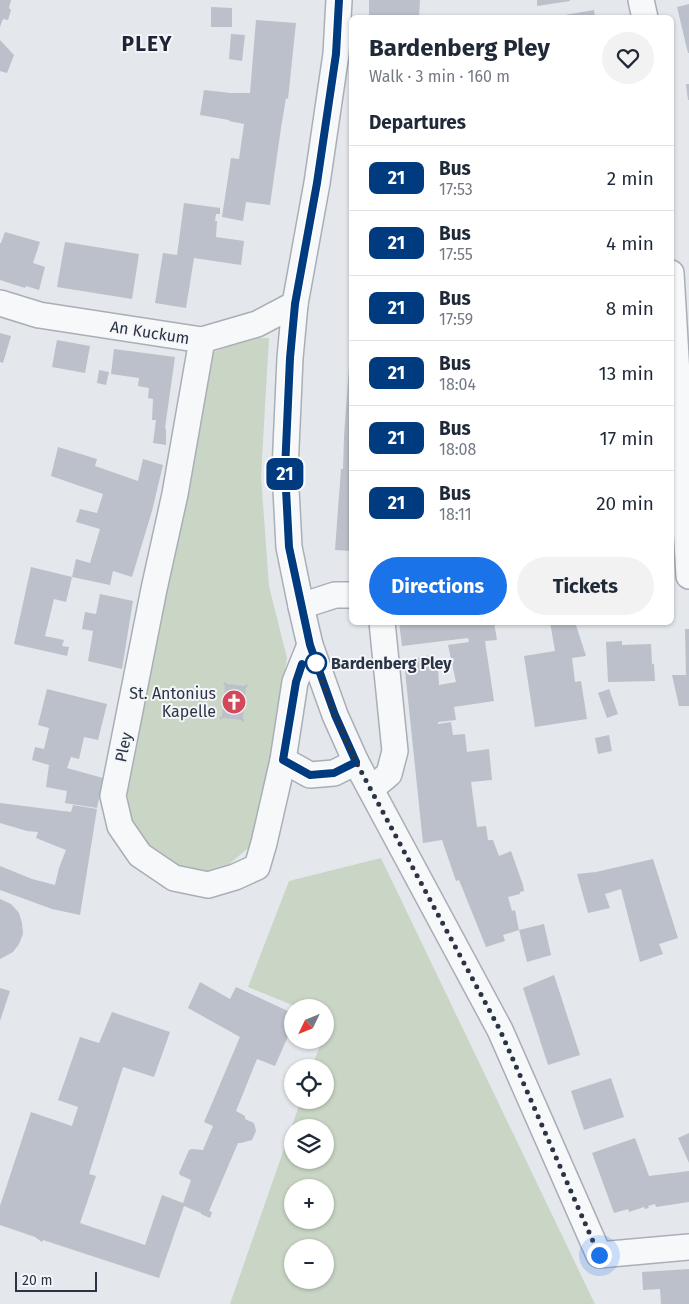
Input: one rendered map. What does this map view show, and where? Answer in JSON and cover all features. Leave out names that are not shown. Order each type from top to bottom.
[{"type":"street","points":[[339,0],[336,54],[317,183],[295,304],[290,358],[285,470],[289,547],[310,645],[335,715],[356,762],[500,1030],[599,1255],[689,1247]]},
{"type":"street","points":[[641,0],[644,15]]},
{"type":"street","name":"An Kuckum","points":[[0,303],[39,315],[202,340],[257,324],[295,304]]},
{"type":"street","points":[[674,319],[689,576]]},
{"type":"street","name":"Pley","points":[[202,340],[176,494],[154,589],[113,796],[120,826],[140,855],[174,878],[208,885],[236,877],[257,867],[283,760],[296,682],[310,645]]},
{"type":"street","points":[[674,586],[689,584]]},
{"type":"street","points":[[301,606],[335,596],[349,595]]},
{"type":"street","points":[[371,789],[389,774],[395,751],[382,625]]},
{"type":"street","points":[[283,760],[310,775],[334,773],[356,762]]},
{"type":"green space","points":[[249,338],[269,338],[261,476],[269,586],[287,658],[270,757],[252,845],[229,864],[202,872],[177,870],[147,850],[130,822],[127,791],[208,362],[214,352]]},
{"type":"green space","points":[[381,858],[595,1304],[230,1304],[284,1149],[284,1169],[334,1169],[334,1119],[294,1119],[298,1109],[334,1109],[334,1059],[315,1059],[319,1049],[334,1049],[334,999],[284,999],[284,1002],[248,987],[289,881]]},
{"type":"building","points":[[0,0],[11,0],[9,8],[11,10],[8,20],[3,19],[0,27]]},
{"type":"building","points":[[369,0],[420,0],[419,15],[369,15]]},
{"type":"building","points":[[537,0],[570,0],[570,1],[537,6]]},
{"type":"building","points":[[689,4],[689,53],[688,53],[677,7]]},
{"type":"building","points":[[211,7],[232,8],[232,27],[211,27]]},
{"type":"building","points":[[594,10],[595,15],[565,15]]},
{"type":"building","points":[[256,20],[296,23],[288,99],[286,98],[270,205],[246,202],[243,221],[222,217],[231,158],[239,159],[244,124],[200,115],[204,90],[250,93]]},
{"type":"building","points":[[231,34],[245,35],[242,61],[229,59]]},
{"type":"building","points":[[0,40],[14,55],[7,73],[0,71]]},
{"type":"building","points":[[686,84],[689,84],[689,100],[688,100]]},
{"type":"building","points":[[184,203],[220,208],[220,214],[216,214],[215,221],[217,221],[216,237],[244,241],[241,265],[194,258],[186,308],[155,303],[163,253],[177,255]]},
{"type":"building","points":[[5,232],[40,242],[33,263],[45,267],[39,290],[26,286],[25,288],[0,280],[0,243]]},
{"type":"building","points":[[65,242],[139,254],[132,299],[57,287]]},
{"type":"building","points":[[0,333],[11,336],[3,363],[0,362]]},
{"type":"building","points":[[57,340],[90,346],[85,373],[52,367]]},
{"type":"building","points":[[114,349],[175,357],[165,428],[166,445],[153,443],[156,420],[152,420],[153,399],[148,398],[149,388],[138,386],[139,378],[111,374]]},
{"type":"building","points":[[349,367],[349,551],[335,550],[341,469],[343,469]]},
{"type":"building","points":[[99,370],[109,372],[106,385],[97,383]]},
{"type":"building","points":[[58,447],[97,459],[95,466],[138,481],[143,459],[163,465],[152,511],[132,577],[113,571],[110,585],[72,577],[76,559],[90,563],[100,529],[76,522],[80,509],[97,513],[103,494],[51,476]]},
{"type":"building","points":[[31,567],[72,577],[66,602],[54,599],[45,636],[64,640],[62,646],[69,647],[67,656],[14,644]]},
{"type":"building","points":[[100,594],[133,601],[122,669],[88,661],[93,631],[82,629],[85,612],[96,614]]},
{"type":"building","points":[[399,625],[494,625],[497,640],[485,641],[494,701],[454,707],[456,720],[438,722],[438,724],[451,722],[453,735],[465,734],[467,752],[489,749],[492,780],[471,782],[477,827],[486,826],[488,840],[493,840],[499,856],[511,851],[523,885],[524,891],[508,897],[512,911],[515,910],[519,930],[503,935],[505,941],[486,947],[459,880],[456,881],[442,840],[423,843],[404,661],[431,655],[433,669],[438,668],[439,685],[456,682],[448,645],[469,642],[468,638],[402,646]]},
{"type":"building","points":[[551,625],[576,625],[586,656],[572,658],[575,682],[581,681],[587,719],[535,727],[524,656],[555,651]]},
{"type":"building","points":[[685,629],[689,629],[689,706],[679,706],[672,675],[686,675]]},
{"type":"building","points":[[622,641],[622,645],[651,644],[655,681],[608,682],[606,642]]},
{"type":"building","name":"St. Antonius Kapelle","points":[[225,682],[227,684],[244,686],[247,684],[248,686],[246,688],[244,721],[242,722],[241,720],[223,718],[221,720],[219,718],[222,716],[225,686],[223,684]]},
{"type":"building","points":[[47,689],[107,704],[98,740],[84,737],[79,759],[71,757],[67,768],[103,778],[97,808],[65,803],[67,791],[46,787],[49,765],[32,760],[35,747],[44,749],[49,728],[38,725]]},
{"type":"building","points":[[609,689],[618,714],[607,718],[598,693]]},
{"type":"building","points":[[609,735],[612,751],[598,754],[595,738]]},
{"type":"building","points":[[0,803],[71,812],[73,805],[97,809],[80,915],[52,909],[0,890],[0,866],[32,879],[55,885],[66,850],[36,838],[38,832],[27,831],[0,823]]},
{"type":"building","points":[[653,859],[678,938],[659,944],[663,954],[640,962],[621,889],[605,894],[610,908],[588,913],[577,874],[596,872]]},
{"type":"building","points":[[0,899],[11,904],[19,913],[23,934],[13,952],[0,959]]},
{"type":"building","points":[[544,924],[551,955],[527,962],[519,930]]},
{"type":"building","points":[[554,975],[580,1055],[548,1065],[523,988]]},
{"type":"building","points":[[200,982],[230,999],[236,987],[284,1009],[284,1045],[275,1066],[257,1059],[236,1111],[245,1116],[245,1119],[254,1123],[256,1131],[252,1140],[238,1143],[209,1211],[212,1212],[210,1218],[184,1206],[159,1278],[43,1240],[42,1242],[35,1237],[0,1225],[0,1206],[31,1112],[72,1126],[78,1107],[58,1100],[80,1037],[99,1043],[112,1012],[170,1032],[154,1077],[123,1067],[89,1174],[96,1176],[80,1223],[145,1245],[162,1195],[183,1203],[191,1180],[179,1173],[189,1150],[203,1150],[213,1126],[204,1122],[240,1037],[188,1008]]},
{"type":"building","points":[[0,988],[10,991],[0,1021]]},
{"type":"building","points":[[611,1078],[624,1117],[584,1130],[571,1091]]},
{"type":"building","points":[[689,1133],[689,1163],[678,1138]]},
{"type":"building","points":[[635,1138],[649,1176],[689,1171],[689,1202],[656,1207],[655,1204],[645,1209],[644,1207],[629,1212],[628,1209],[614,1213],[592,1153]]},
{"type":"building","points":[[689,1269],[689,1304],[661,1304],[660,1289],[643,1290],[642,1272]]},
{"type":"bus line","name":"21","points":[[302,664],[296,682],[283,760],[310,775],[334,773],[356,762],[335,715],[310,645],[289,547],[285,470],[290,358],[295,304],[317,183],[336,54],[339,0]]},
{"type":"place","name":"Bardenberg Pley","points":[[316,663]]},
{"type":"place","name":"St. Antonius Kapelle","points":[[234,702]]},
{"type":"district","name":"PLEY","points":[[147,44]]},
{"type":"route","points":[[316,663],[314,660],[335,715],[356,762],[500,1030],[599,1255]]}]
